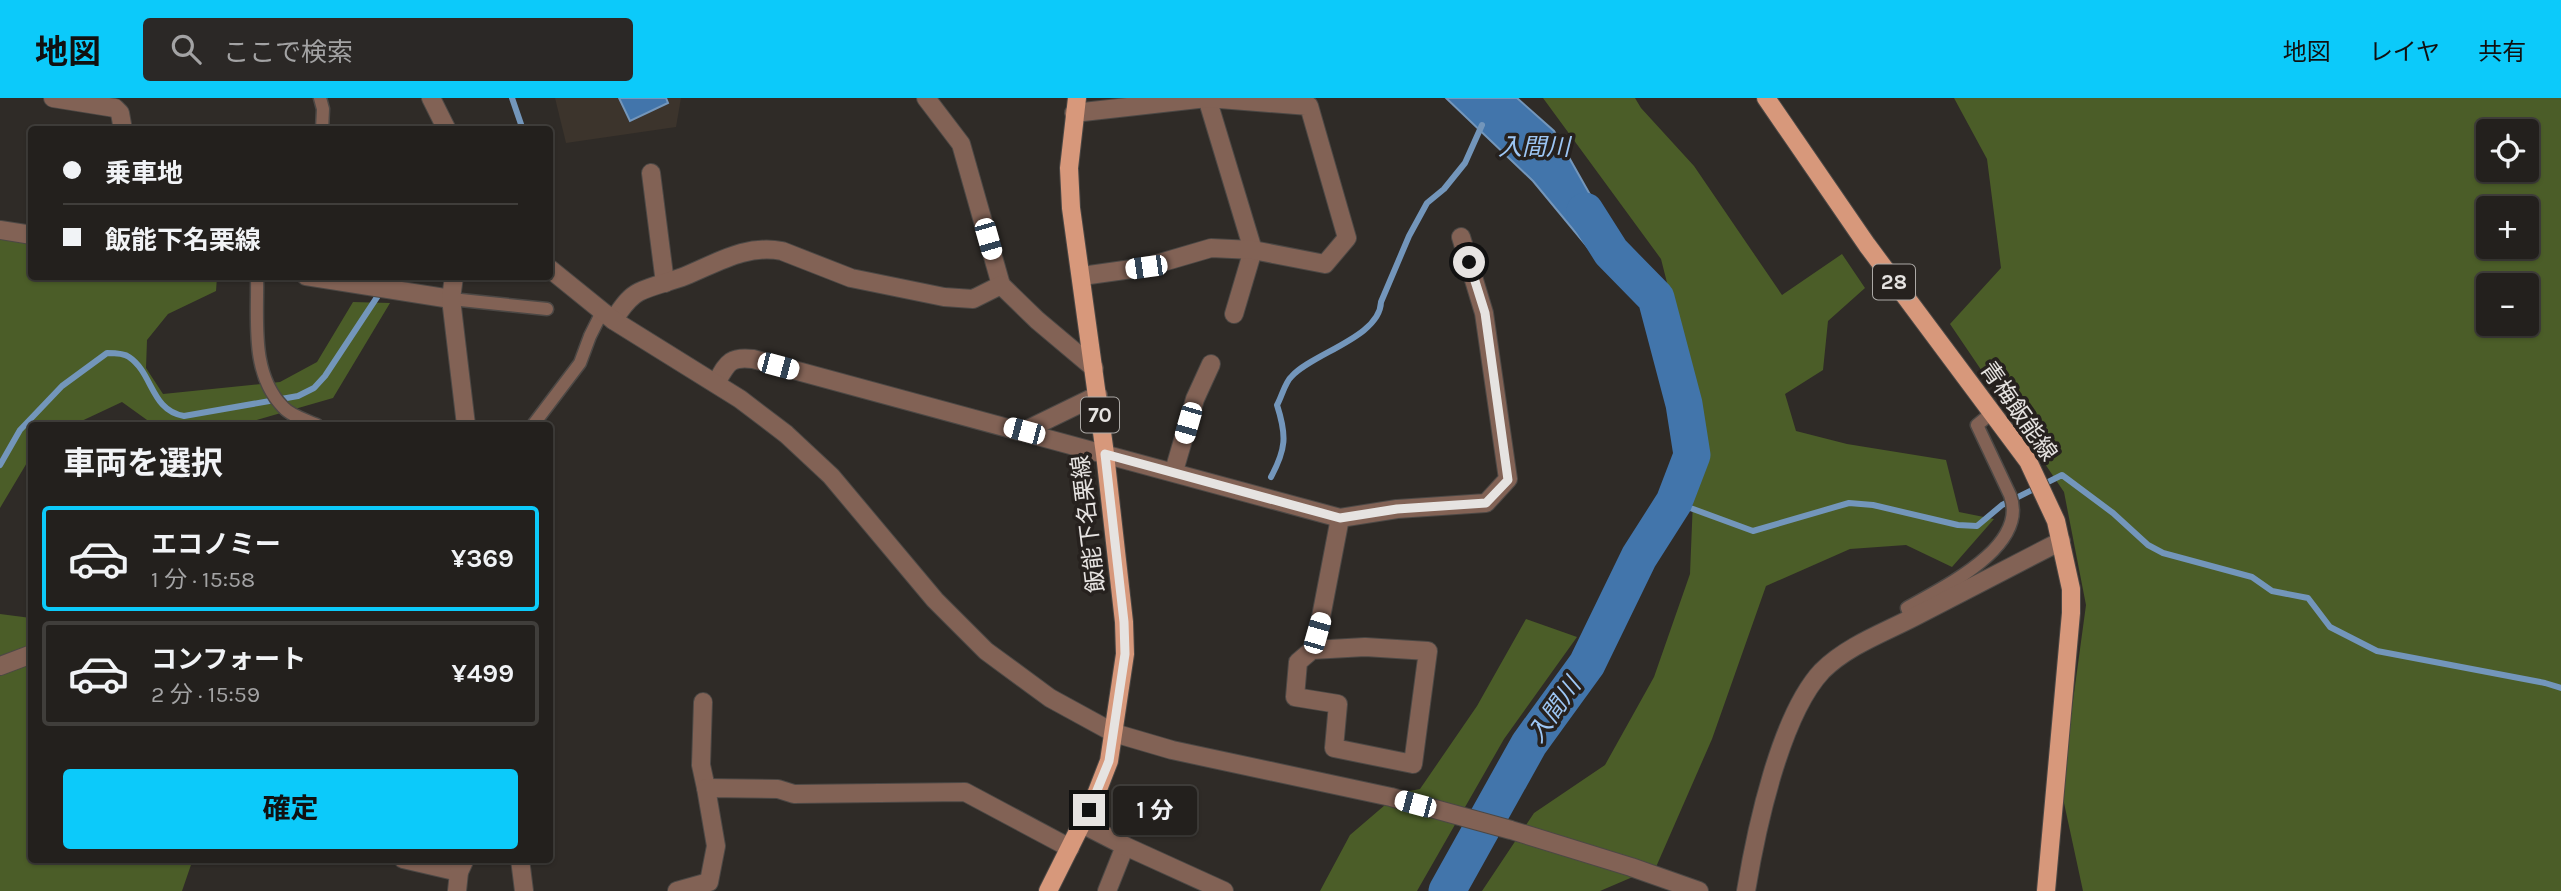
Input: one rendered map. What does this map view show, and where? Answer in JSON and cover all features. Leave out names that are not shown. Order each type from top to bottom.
[{"type":"main road","name":"青梅飯能線","points":[[1766,98],[1867,245],[2028,461],[2051,511],[2061,541],[2071,589],[2071,613],[2046,891]]},
{"type":"main road","name":"飯能下名栗線","points":[[1048,891],[1082,824],[1109,761],[1125,654],[1124,622],[1098,395],[1071,208],[1069,168],[1075,106]]},
{"type":"street","points":[[53,98],[115,108],[120,113],[122,126]]},
{"type":"street","points":[[431,98],[445,126]]},
{"type":"street","points":[[926,98],[961,145],[1001,285],[1037,320],[1094,368]]},
{"type":"street","points":[[1208,98],[1253,250],[1234,314]]},
{"type":"street","points":[[1075,106],[1208,98],[1309,106],[1347,238],[1325,264],[1253,250],[1211,248],[1146,267],[1082,276]]},
{"type":"street","points":[[651,173],[665,283]]},
{"type":"street","points":[[0,230],[28,234]]},
{"type":"street","points":[[716,383],[728,363],[739,357],[753,359],[1340,518],[1397,509],[1486,503],[1508,480],[1485,313],[1461,237]]},
{"type":"street","points":[[607,316],[638,293],[726,257],[770,249],[782,251],[851,278],[944,297],[973,299],[1001,285]]},
{"type":"street","points":[[553,271],[607,316],[716,383],[759,413],[809,454],[831,476],[935,600],[986,651],[1050,698],[1114,733],[1172,750],[1391,797],[1631,867],[1699,891]]},
{"type":"street","points":[[332,280],[451,299]]},
{"type":"street","points":[[453,280],[451,299],[466,422]]},
{"type":"street","points":[[1174,471],[1195,399],[1211,364]]},
{"type":"street","points":[[1024,431],[1098,395]]},
{"type":"street","points":[[1312,650],[1365,647],[1428,651],[1413,764],[1334,748],[1338,704],[1295,697],[1298,662],[1312,650],[1321,617],[1340,518]]},
{"type":"street","points":[[1746,891],[1771,779],[1798,704],[1823,671],[1854,646],[2061,541]]},
{"type":"street","points":[[0,666],[28,656]]},
{"type":"street","points":[[677,891],[709,882],[716,846],[701,765],[703,702]]},
{"type":"street","points":[[706,788],[778,789],[794,794],[965,792],[1070,848]]},
{"type":"street","points":[[1082,824],[1224,891]]},
{"type":"street","points":[[1107,891],[1125,846]]},
{"type":"street","points":[[442,863],[462,865],[457,891]]},
{"type":"street","points":[[520,863],[524,891]]},
{"type":"lane","points":[[320,98],[323,108],[322,126]]},
{"type":"lane","points":[[257,280],[260,358],[267,386],[284,408],[311,422]]},
{"type":"lane","points":[[451,299],[547,309]]},
{"type":"lane","points":[[535,422],[580,363],[590,336],[607,316]]},
{"type":"lane","points":[[1911,618],[1906,608],[1962,576],[1992,553],[2002,540],[2012,517],[2012,499],[1977,425],[1993,412]]},
{"type":"shaded area","points":[[555,98],[681,98],[676,127],[566,143]]},
{"type":"green space","points":[[1543,98],[1635,98],[1694,166],[1782,295],[1842,254],[1865,288],[1828,321],[1823,370],[1785,394],[1796,431],[1847,444],[1946,460],[1959,512],[1994,519],[1952,567],[1906,545],[1850,549],[1766,586],[1712,739],[1656,867],[1600,891],[1482,891],[1534,813],[1605,765],[1654,677],[1690,574],[1697,401],[1661,259]]},
{"type":"green space","points":[[1954,98],[2561,98],[2561,891],[2083,891],[2061,789],[2086,605],[2064,492],[1950,324],[2001,268],[1987,159]]},
{"type":"green space","points":[[0,230],[28,235],[28,280],[217,280],[216,291],[168,314],[147,340],[146,368],[163,394],[280,382],[317,362],[353,302],[390,303],[333,398],[249,422],[150,422],[122,402],[79,422],[28,422],[28,461],[0,508]]},
{"type":"green space","points":[[0,614],[28,618],[28,863],[192,863],[182,891],[0,891]]},
{"type":"green space","points":[[1526,619],[1577,637],[1504,739],[1417,891],[1320,891],[1350,835],[1399,793],[1420,789],[1477,706]]},
{"type":"water","points":[[619,98],[666,98],[668,103],[630,121]]},
{"type":"water","name":"入間川","points":[[1446,98],[1517,98],[1554,131],[1618,244],[1599,261],[1533,181]]},
{"type":"waterway","points":[[512,98],[522,126]]},
{"type":"waterway","points":[[1271,477],[1282,450],[1283,434],[1277,405],[1287,382],[1302,368],[1344,344],[1370,325],[1378,314],[1409,236],[1427,203],[1444,189],[1465,163],[1482,125]]},
{"type":"waterway","name":"入間川","points":[[1447,891],[1529,744],[1587,664],[1639,557],[1674,502],[1692,455],[1684,404],[1656,298],[1611,252],[1585,211]]},
{"type":"waterway","points":[[0,465],[20,430],[62,386],[107,353],[129,357],[143,372],[165,407],[184,416],[298,396],[314,388],[325,376],[388,280]]},
{"type":"waterway","points":[[1674,502],[1753,531],[1849,503],[1873,505],[1958,525],[1977,526],[2002,505],[2062,475],[2113,513],[2148,545],[2163,553],[2252,577],[2272,591],[2308,598],[2330,627],[2377,651],[2561,688]]},
{"type":"route","points":[[1089,810],[1109,761],[1125,654],[1124,622],[1105,454],[1340,518],[1397,509],[1486,503],[1508,480],[1485,313],[1469,262]]}]
